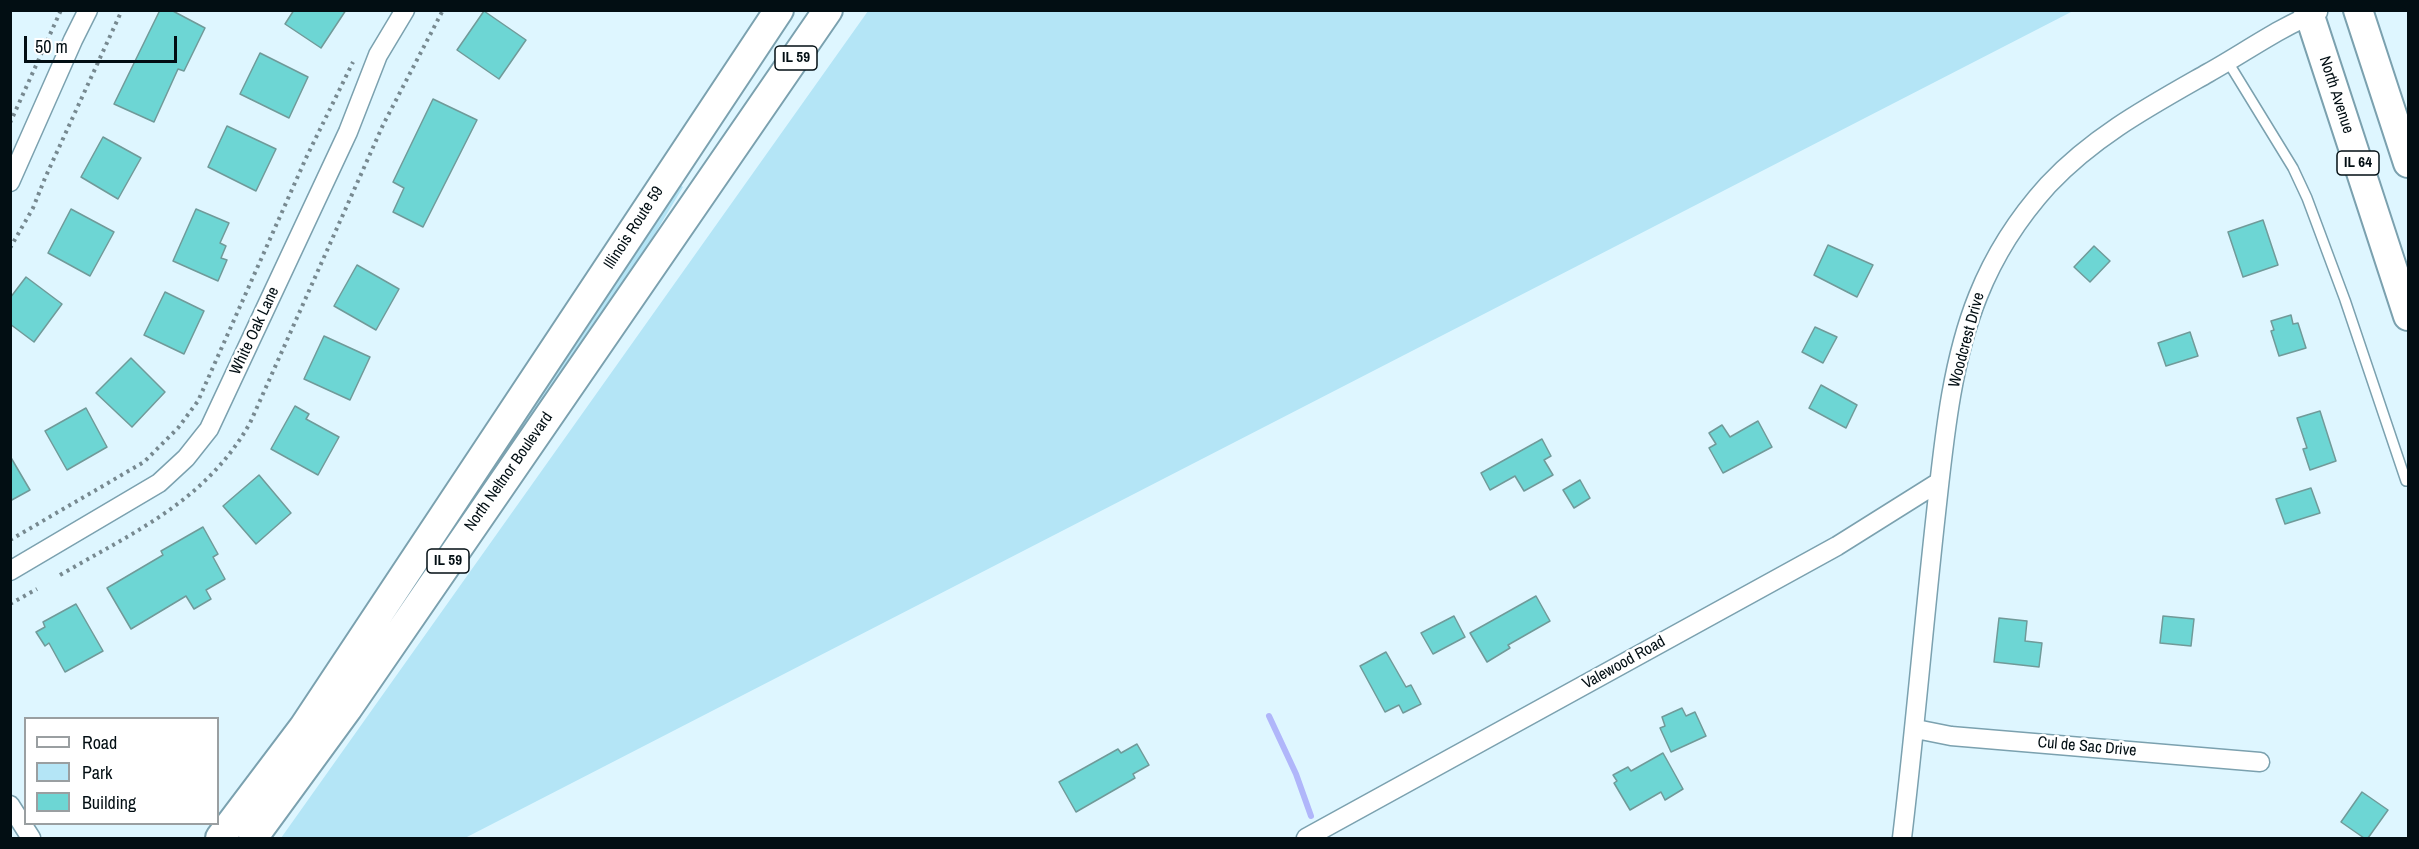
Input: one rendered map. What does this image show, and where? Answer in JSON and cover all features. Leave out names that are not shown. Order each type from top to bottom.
[{"type":"main road","name":"Illinois Route 59","points":[[490,446],[779,10]]},
{"type":"main road","name":"North Neltnor Boulevard","points":[[253,838],[335,727],[828,10]]},
{"type":"main road","name":"IL 64","points":[[2358,10],[2409,163]]},
{"type":"main road","name":"North Avenue","points":[[2313,12],[2409,316]]},
{"type":"main road","name":"North Neltnor Boulevard","points":[[220,838],[303,728],[490,446]]},
{"type":"street","points":[[10,182],[88,10]]},
{"type":"street","name":"White Oak Lane","points":[[10,571],[159,483],[186,458],[209,429],[348,132],[378,55],[405,10]]},
{"type":"street","name":"Woodcrest Drive","points":[[1902,838],[1916,729],[1939,482],[1964,339],[1984,282],[2019,222],[2046,187],[2088,147],[2139,112],[2313,12]]},
{"type":"street","name":"Valewood Road","points":[[1306,838],[1837,546],[1939,482]]},
{"type":"street","name":"Cul de Sac Drive","points":[[1916,729],[1951,736],[2260,762]]},
{"type":"street","points":[[10,805],[31,838]]},
{"type":"lane","points":[[2228,62],[2293,168],[2307,198],[2345,300],[2406,481]]},
{"type":"path","points":[[10,123],[61,10]]},
{"type":"path","points":[[10,248],[33,208],[122,10]]},
{"type":"path","points":[[10,540],[144,462],[190,414],[198,401],[306,158],[357,53]]},
{"type":"path","points":[[10,604],[37,589]]},
{"type":"green space","points":[[868,11],[2073,11],[465,838],[281,838]]},
{"type":"green space","points":[[679,184],[683,187],[627,280],[507,453],[504,450]]},
{"type":"building","points":[[160,10],[171,10],[205,28],[184,71],[178,69],[154,122],[114,104]]},
{"type":"building","points":[[294,10],[346,10],[321,48],[285,24]]},
{"type":"building","points":[[484,11],[526,40],[499,79],[457,50]]},
{"type":"building","points":[[260,53],[308,77],[289,118],[240,94]]},
{"type":"building","points":[[433,99],[477,120],[423,227],[393,212],[404,188],[393,182]]},
{"type":"building","points":[[227,126],[276,149],[256,191],[208,167]]},
{"type":"building","points":[[103,137],[141,158],[118,199],[81,177]]},
{"type":"building","points":[[71,209],[114,232],[90,276],[48,253]]},
{"type":"building","points":[[196,209],[229,223],[220,243],[226,246],[221,258],[227,260],[218,281],[173,261]]},
{"type":"building","points":[[2263,220],[2278,265],[2243,277],[2228,232]]},
{"type":"building","points":[[1828,245],[1873,265],[1857,297],[1814,275]]},
{"type":"building","points":[[2094,246],[2110,261],[2090,282],[2074,267]]},
{"type":"building","points":[[357,265],[399,289],[376,330],[334,306]]},
{"type":"building","points":[[26,277],[62,304],[34,342],[10,324],[10,298]]},
{"type":"building","points":[[165,292],[204,311],[184,354],[144,335]]},
{"type":"building","points":[[2291,315],[2293,324],[2298,323],[2306,348],[2279,356],[2271,331],[2274,330],[2271,321]]},
{"type":"building","points":[[1815,327],[1837,337],[1823,363],[1802,352]]},
{"type":"building","points":[[2190,332],[2198,356],[2166,366],[2158,343]]},
{"type":"building","points":[[324,336],[370,357],[350,400],[304,379]]},
{"type":"building","points":[[131,358],[165,392],[132,427],[96,393]]},
{"type":"building","points":[[1821,385],[1857,405],[1846,428],[1809,408]]},
{"type":"building","points":[[295,406],[309,414],[306,419],[339,437],[318,475],[271,449]]},
{"type":"building","points":[[86,408],[107,447],[67,470],[45,431]]},
{"type":"building","points":[[2320,411],[2336,461],[2310,470],[2303,449],[2307,448],[2297,418]]},
{"type":"building","points":[[1758,421],[1772,447],[1723,473],[1709,448],[1716,444],[1709,433],[1722,425],[1730,437]]},
{"type":"building","points":[[1542,439],[1551,456],[1544,460],[1553,475],[1524,491],[1515,476],[1490,490],[1481,473]]},
{"type":"building","points":[[10,456],[30,490],[10,501]]},
{"type":"building","points":[[259,475],[291,513],[256,544],[223,506]]},
{"type":"building","points":[[1580,480],[1590,498],[1574,508],[1563,490]]},
{"type":"building","points":[[2311,488],[2320,513],[2285,524],[2276,499]]},
{"type":"building","points":[[203,527],[218,554],[213,557],[225,579],[206,590],[211,599],[194,609],[186,596],[131,629],[107,588],[163,555],[161,551]]},
{"type":"building","points":[[1536,596],[1550,621],[1508,645],[1510,648],[1487,662],[1470,633]]},
{"type":"building","points":[[76,604],[103,651],[65,672],[49,643],[45,646],[36,632],[45,627],[43,622]]},
{"type":"building","points":[[1454,616],[1465,637],[1433,654],[1421,633]]},
{"type":"building","points":[[2163,616],[2194,619],[2191,646],[2160,643]]},
{"type":"building","points":[[1999,618],[2027,621],[2025,641],[2042,643],[2039,667],[1994,662]]},
{"type":"building","points":[[1386,652],[1406,687],[1411,685],[1421,704],[1403,713],[1399,705],[1385,712],[1360,666]]},
{"type":"building","points":[[1682,708],[1686,716],[1695,712],[1706,736],[1671,752],[1660,728],[1665,726],[1662,717]]},
{"type":"building","points":[[1137,744],[1149,765],[1133,774],[1135,778],[1076,812],[1059,782],[1118,749],[1121,753]]},
{"type":"building","points":[[1663,753],[1683,789],[1665,800],[1661,792],[1630,810],[1614,783],[1617,781],[1613,775],[1628,767],[1631,771]]},
{"type":"building","points":[[2362,792],[2388,810],[2368,838],[2364,838],[2341,822]]},
{"type":"waterway","points":[[1269,716],[1296,774],[1311,816]]}]
